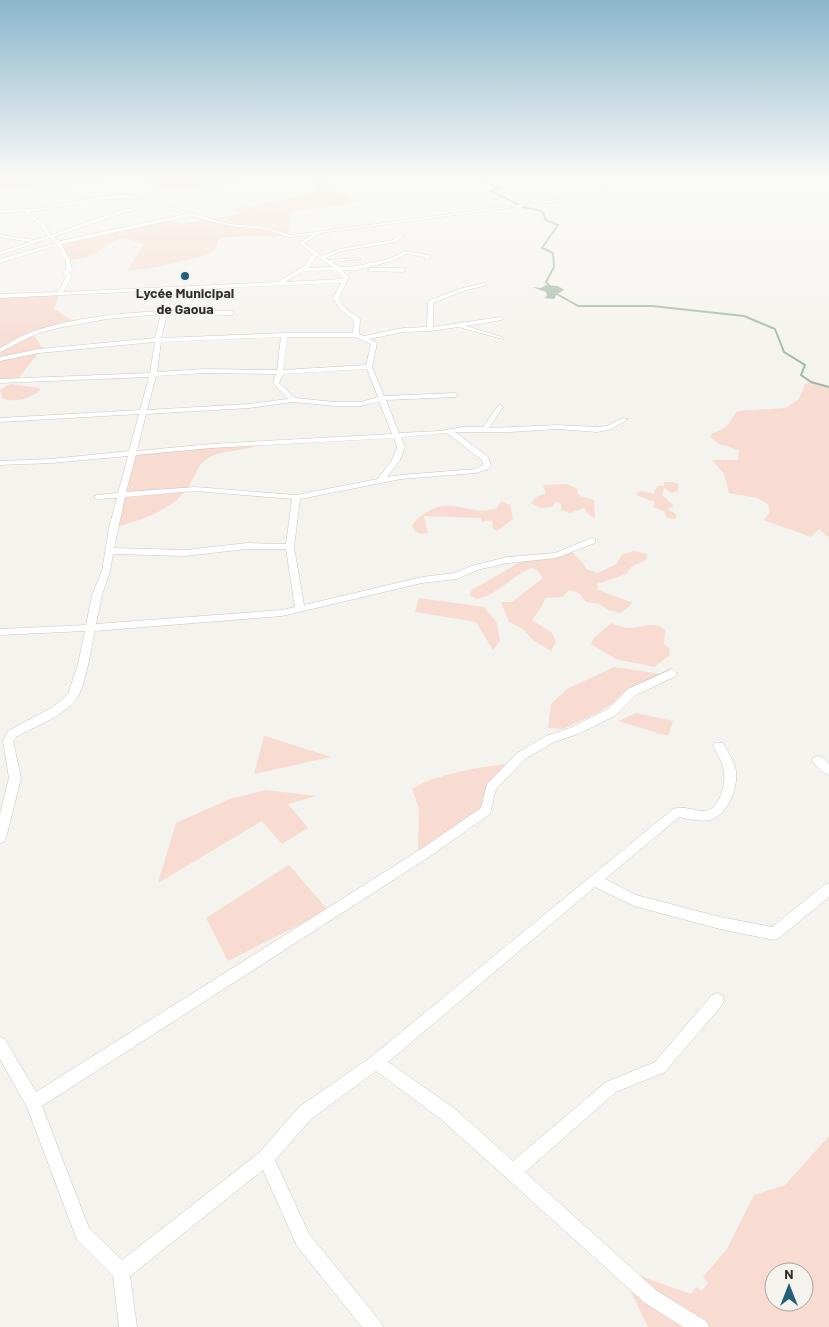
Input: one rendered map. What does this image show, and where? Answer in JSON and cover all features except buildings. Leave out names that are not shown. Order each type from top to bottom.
[{"type":"street","points":[[13,238],[34,241]]},
{"type":"street","points":[[0,253],[43,238]]},
{"type":"street","points":[[51,238],[59,243],[68,260],[69,270],[66,272],[69,277],[60,293]]},
{"type":"street","points":[[65,238],[70,240]]},
{"type":"street","points":[[0,261],[79,238]]},
{"type":"street","points":[[310,238],[301,243],[337,268],[344,279]]},
{"type":"street","points":[[325,259],[340,250],[395,240],[397,238]]},
{"type":"street","points":[[302,270],[357,268],[390,260],[405,252],[426,256],[428,259]]},
{"type":"street","points":[[268,284],[282,281],[302,270],[313,262],[316,253]]},
{"type":"street","points":[[325,259],[358,259]]},
{"type":"street","points":[[0,296],[323,282],[344,279],[359,270],[403,270]]},
{"type":"street","points":[[336,298],[344,279]]},
{"type":"street","points":[[323,282],[327,288]]},
{"type":"street","points":[[430,329],[430,302],[461,290],[484,285]]},
{"type":"street","points":[[0,740],[58,710],[73,696],[84,664],[97,595],[103,582],[117,512],[153,376],[158,340],[170,288]]},
{"type":"street","points":[[332,293],[342,308],[357,319],[356,335]]},
{"type":"street","points":[[0,350],[32,334],[69,325],[137,314],[232,313]]},
{"type":"street","points":[[363,338],[403,330],[459,326],[500,319]]},
{"type":"street","points":[[459,326],[500,338]]},
{"type":"street","points":[[284,335],[280,372],[276,383],[293,400]]},
{"type":"street","points":[[0,359],[39,352],[158,340],[284,335],[356,335],[374,343],[369,367],[401,447],[396,460],[381,480]]},
{"type":"street","points":[[0,380],[153,376],[205,372],[280,372],[369,367]]},
{"type":"street","points":[[0,420],[249,406],[293,400],[334,404],[361,404],[382,398],[455,395]]},
{"type":"street","points":[[485,429],[500,407]]},
{"type":"street","points":[[0,463],[132,454],[212,446],[397,436],[485,429],[566,427],[602,430],[613,428],[625,419]]},
{"type":"street","points":[[117,512],[111,505],[97,497],[195,489],[296,497],[401,477],[476,471],[487,466],[485,459],[449,431]]},
{"type":"street","points":[[296,497],[290,547],[300,608]]},
{"type":"street","points":[[0,632],[90,628],[282,613],[422,580],[457,576],[474,568],[507,560],[556,556],[592,541]]},
{"type":"street","points":[[110,551],[184,553],[248,546],[290,547]]},
{"type":"street","points":[[33,1103],[425,853],[486,811],[491,787],[521,756],[550,739],[574,731],[612,712],[632,692],[672,673]]},
{"type":"street","points":[[0,838],[15,778],[8,742],[12,734]]},
{"type":"street","points":[[121,1272],[266,1158],[305,1113],[376,1062],[678,812],[708,815],[717,810],[729,784],[730,771],[719,746]]},
{"type":"street","points":[[818,760],[829,771]]},
{"type":"street","points":[[594,880],[634,900],[720,923],[774,934],[829,889]]},
{"type":"street","points":[[513,1172],[611,1088],[660,1067],[717,1000]]},
{"type":"street","points":[[0,1044],[33,1103],[84,1234],[121,1272],[128,1327]]},
{"type":"street","points":[[376,1062],[448,1114],[651,1297],[700,1327]]},
{"type":"street","points":[[266,1158],[303,1240],[374,1327]]},
{"type":"shaded area","points":[[83,238],[220,238],[215,249],[207,255],[158,267],[127,271],[143,245],[126,239],[115,240],[91,256],[68,260],[59,243]]},
{"type":"shaded area","points":[[546,285],[558,286],[564,290],[557,294],[554,299],[544,298],[547,296],[546,292],[532,287],[541,288]]},
{"type":"shaded area","points":[[60,293],[54,309],[70,319],[87,322],[33,334],[42,347],[54,350],[39,352],[18,379],[0,381],[0,296]]},
{"type":"shaded area","points":[[811,382],[829,387],[829,538],[819,529],[811,537],[764,520],[770,512],[768,504],[757,498],[729,493],[724,474],[712,460],[738,460],[739,450],[719,444],[711,438],[712,434],[728,425],[737,411],[786,408],[799,399],[805,384]]},
{"type":"shaded area","points":[[10,384],[39,388],[41,390],[23,399],[3,399],[0,390]]},
{"type":"shaded area","points":[[258,445],[209,458],[203,462],[187,489],[172,504],[154,514],[113,528],[132,454],[179,449]]},
{"type":"shaded area","points":[[664,482],[678,484],[678,491],[672,493],[664,488],[662,495],[674,506],[667,509],[676,514],[676,519],[667,518],[664,511],[653,507],[655,502],[636,495],[640,491],[654,494],[657,486],[664,486]]},
{"type":"shaded area","points":[[566,484],[578,489],[577,492],[580,496],[594,500],[595,518],[590,516],[584,508],[570,513],[561,510],[561,504],[556,501],[552,507],[541,508],[531,503],[536,497],[546,493],[543,485]]},
{"type":"shaded area","points":[[501,501],[510,505],[513,519],[497,531],[493,529],[492,520],[481,522],[481,518],[424,516],[428,533],[421,534],[415,531],[412,526],[421,515],[438,507],[455,506],[479,511],[497,508]]},
{"type":"shaded area","points":[[570,550],[583,563],[586,569],[598,573],[616,564],[622,555],[634,551],[647,554],[646,560],[631,567],[626,574],[597,584],[598,590],[633,603],[621,613],[609,610],[599,604],[586,602],[579,593],[569,590],[562,597],[545,598],[532,620],[552,633],[556,642],[551,651],[534,641],[523,629],[509,622],[501,602],[512,602],[543,578],[538,571],[531,568],[483,597],[476,599],[469,595],[472,590],[527,558]]},
{"type":"shaded area","points":[[419,598],[484,607],[497,623],[500,641],[493,650],[476,622],[415,612]]},
{"type":"shaded area","points":[[611,623],[626,628],[647,625],[661,627],[665,630],[664,644],[670,649],[669,656],[654,667],[616,659],[591,644],[594,638]]},
{"type":"shaded area","points":[[614,667],[661,674],[597,713],[563,729],[548,728],[551,704],[567,689]]},
{"type":"shaded area","points":[[636,713],[673,721],[668,736],[618,721]]},
{"type":"shaded area","points":[[265,736],[331,757],[254,774]]},
{"type":"shaded area","points":[[509,764],[482,810],[418,853],[419,808],[412,789],[445,775]]},
{"type":"shaded area","points":[[266,790],[317,796],[288,804],[308,828],[282,844],[262,821],[158,883],[176,823],[230,799]]},
{"type":"shaded area","points":[[289,865],[328,910],[228,961],[206,918]]},
{"type":"shaded area","points":[[829,1136],[829,1327],[648,1327],[620,1269],[691,1294],[697,1287],[702,1291],[708,1283],[703,1277],[727,1249],[754,1195],[785,1185]]},
{"type":"waterway","points":[[549,238],[542,248],[553,253],[554,267],[546,282],[557,294],[578,306],[652,306],[744,316],[775,329],[784,352],[805,365],[801,375],[811,382],[829,387]]},
{"type":"place","name":"Lycée Municipal de Gaoua","points":[[185,276]]}]
